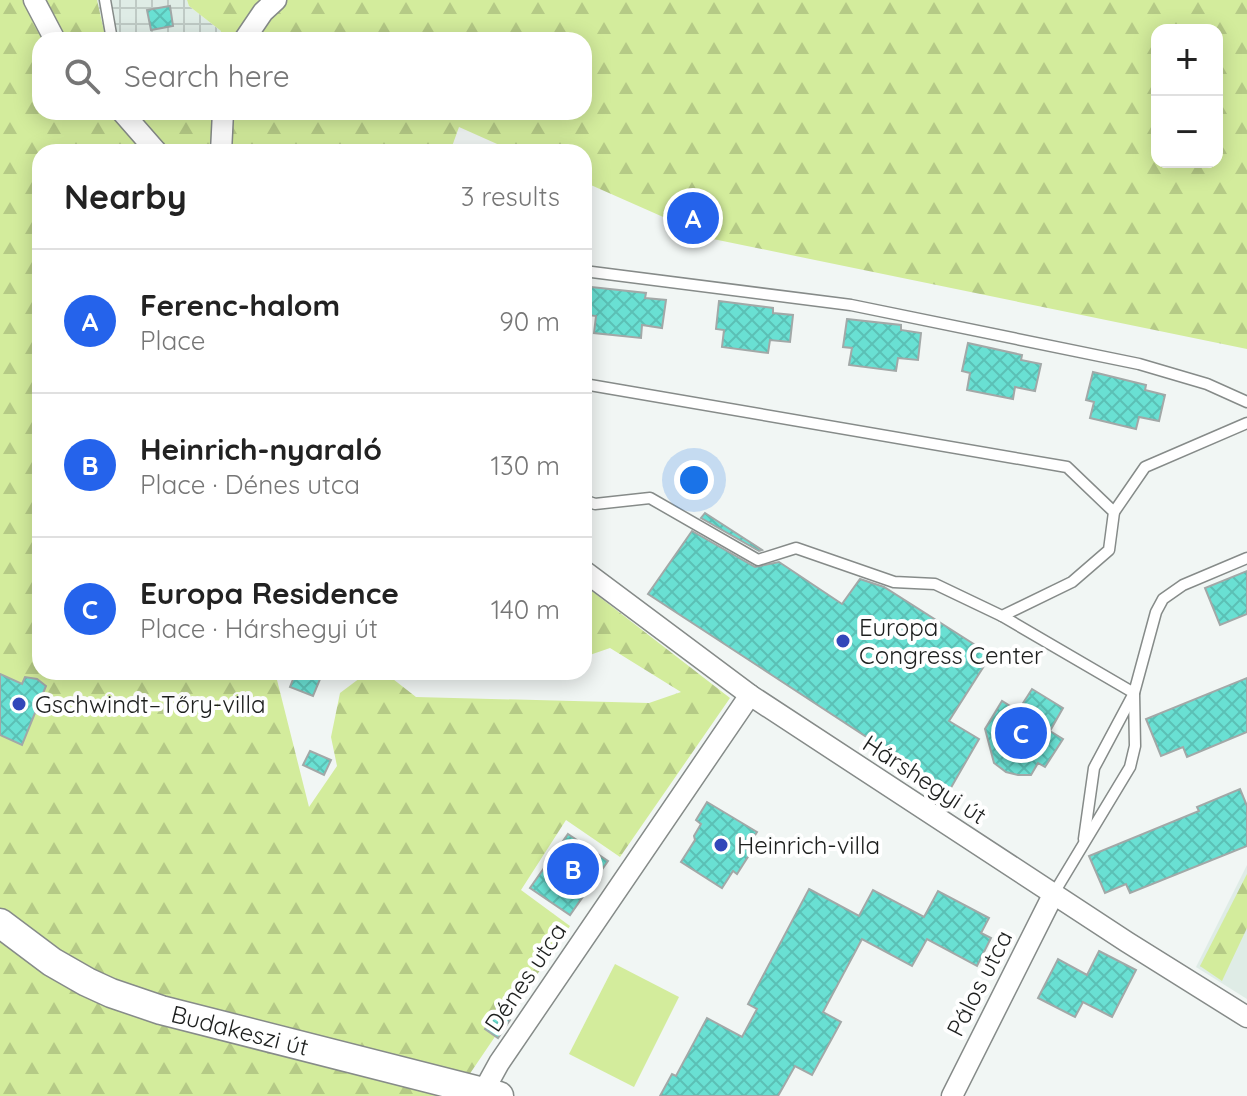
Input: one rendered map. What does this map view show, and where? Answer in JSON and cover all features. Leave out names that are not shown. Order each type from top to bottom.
[{"type":"main road","name":"Budakeszi út","points":[[0,923],[52,962],[111,993],[161,1010],[491,1094]]},
{"type":"street","points":[[34,0],[51,32]]},
{"type":"street","points":[[249,32],[276,0]]},
{"type":"street","points":[[130,120],[150,144]]},
{"type":"street","points":[[221,144],[223,120]]},
{"type":"street","name":"Hárshegyi út","points":[[592,577],[750,695],[1247,1017]]},
{"type":"street","name":"Dénes utca","points":[[491,1094],[499,1063],[750,695]]},
{"type":"street","name":"Pálos utca","points":[[952,1096],[1054,893]]},
{"type":"lane","points":[[105,0],[111,32]]},
{"type":"lane","points":[[592,272],[851,305],[1139,364],[1207,384],[1247,402]]},
{"type":"lane","points":[[592,385],[1067,467],[1114,512]]},
{"type":"lane","points":[[1002,616],[1072,582],[1109,550],[1114,512],[1145,467],[1247,423]]},
{"type":"lane","points":[[592,503],[650,498],[758,560],[796,548],[894,582],[935,584],[1002,616],[1134,693]]},
{"type":"lane","points":[[1054,893],[1130,767],[1135,746],[1134,693],[1149,630],[1163,599],[1183,585],[1247,558]]},
{"type":"lane","points":[[1083,845],[1094,768],[1134,693]]},
{"type":"shaded area","points":[[97,0],[187,0],[189,6],[221,31],[221,32],[104,32]]},
{"type":"shaded area","points":[[1247,865],[1247,999],[1196,967]]},
{"type":"green space","points":[[0,0],[97,0],[104,32],[32,32],[32,120],[592,120],[592,32],[221,32],[189,6],[187,0],[1247,0],[1247,349],[713,239],[592,186],[592,144],[497,144],[459,127],[453,144],[32,144],[32,680],[277,680],[309,807],[337,766],[331,737],[340,693],[357,680],[394,680],[416,697],[649,703],[681,692],[610,648],[592,654],[592,591],[730,698],[620,857],[566,820],[521,890],[570,926],[469,1075],[470,1096],[0,1096]]},
{"type":"green space","points":[[1247,874],[1247,928],[1222,981],[1200,966]]},
{"type":"green space","points":[[615,964],[679,997],[634,1087],[569,1054]]},
{"type":"building","points":[[170,6],[173,26],[151,30],[147,10]]},
{"type":"building","points":[[592,287],[646,293],[645,298],[666,300],[662,328],[642,325],[641,338],[594,333],[596,316],[592,316]]},
{"type":"building","points":[[719,301],[773,308],[773,313],[793,315],[790,342],[770,340],[768,353],[722,347],[724,330],[716,329]]},
{"type":"building","points":[[847,319],[901,325],[901,330],[921,333],[918,360],[898,358],[896,371],[849,365],[852,348],[843,347]]},
{"type":"building","points":[[968,343],[1022,355],[1021,360],[1041,364],[1035,391],[1015,387],[1013,399],[967,390],[970,373],[962,371]]},
{"type":"building","points":[[1093,372],[1146,385],[1145,390],[1165,395],[1159,421],[1139,417],[1136,429],[1090,418],[1094,402],[1086,400]]},
{"type":"building","points":[[705,513],[762,550],[701,518]]},
{"type":"building","name":"Europa Congress Center","points":[[692,531],[755,567],[779,562],[842,604],[860,579],[884,587],[991,655],[949,721],[979,739],[949,791],[648,594]]},
{"type":"building","points":[[1247,571],[1247,614],[1220,625],[1205,588]]},
{"type":"building","name":"Gschwindt–Tőry-villa","points":[[0,674],[22,684],[25,677],[38,680],[46,686],[22,745],[0,735]]},
{"type":"building","points":[[1247,678],[1247,732],[1187,757],[1183,747],[1161,756],[1146,719]]},
{"type":"building","points":[[293,680],[320,680],[313,696],[290,687]]},
{"type":"building","points":[[1032,689],[1063,708],[1050,731],[1063,739],[1045,767],[1038,763],[1031,775],[1018,775],[1006,772],[994,763],[985,729],[1002,701],[1018,711]]},
{"type":"building","points":[[310,751],[331,760],[324,775],[303,765]]},
{"type":"building","points":[[1240,789],[1247,806],[1247,846],[1130,893],[1126,884],[1105,893],[1089,856],[1199,811],[1197,807]]},
{"type":"building","name":"Heinrich-villa","points":[[707,802],[757,832],[746,849],[751,852],[737,874],[733,871],[722,888],[681,862],[695,840],[701,824],[696,820]]},
{"type":"building","points":[[568,834],[608,861],[570,915],[530,888]]},
{"type":"building","points":[[809,889],[859,916],[873,890],[924,917],[938,891],[989,918],[981,933],[991,938],[977,966],[927,939],[912,966],[862,939],[823,1012],[841,1022],[812,1075],[795,1066],[778,1096],[660,1096],[672,1074],[676,1076],[707,1018],[742,1037],[757,1009],[748,1004]]},
{"type":"building","points":[[1099,951],[1136,970],[1112,1017],[1083,1002],[1075,1017],[1038,998],[1058,959],[1087,975]]},
{"type":"building","points":[[497,1011],[510,1020],[498,1038],[485,1029]]},
{"type":"place","name":"Ferenc-halom","points":[[693,218]]},
{"type":"place","name":"Europa Congress Center","points":[[843,641]]},
{"type":"place","name":"Gschwindt–Tőry-villa","points":[[19,704]]},
{"type":"place","name":"Europa Residence","points":[[1021,733]]},
{"type":"place","name":"Heinrich-villa","points":[[721,845]]},
{"type":"place","name":"Heinrich-nyaraló","points":[[573,869]]}]
